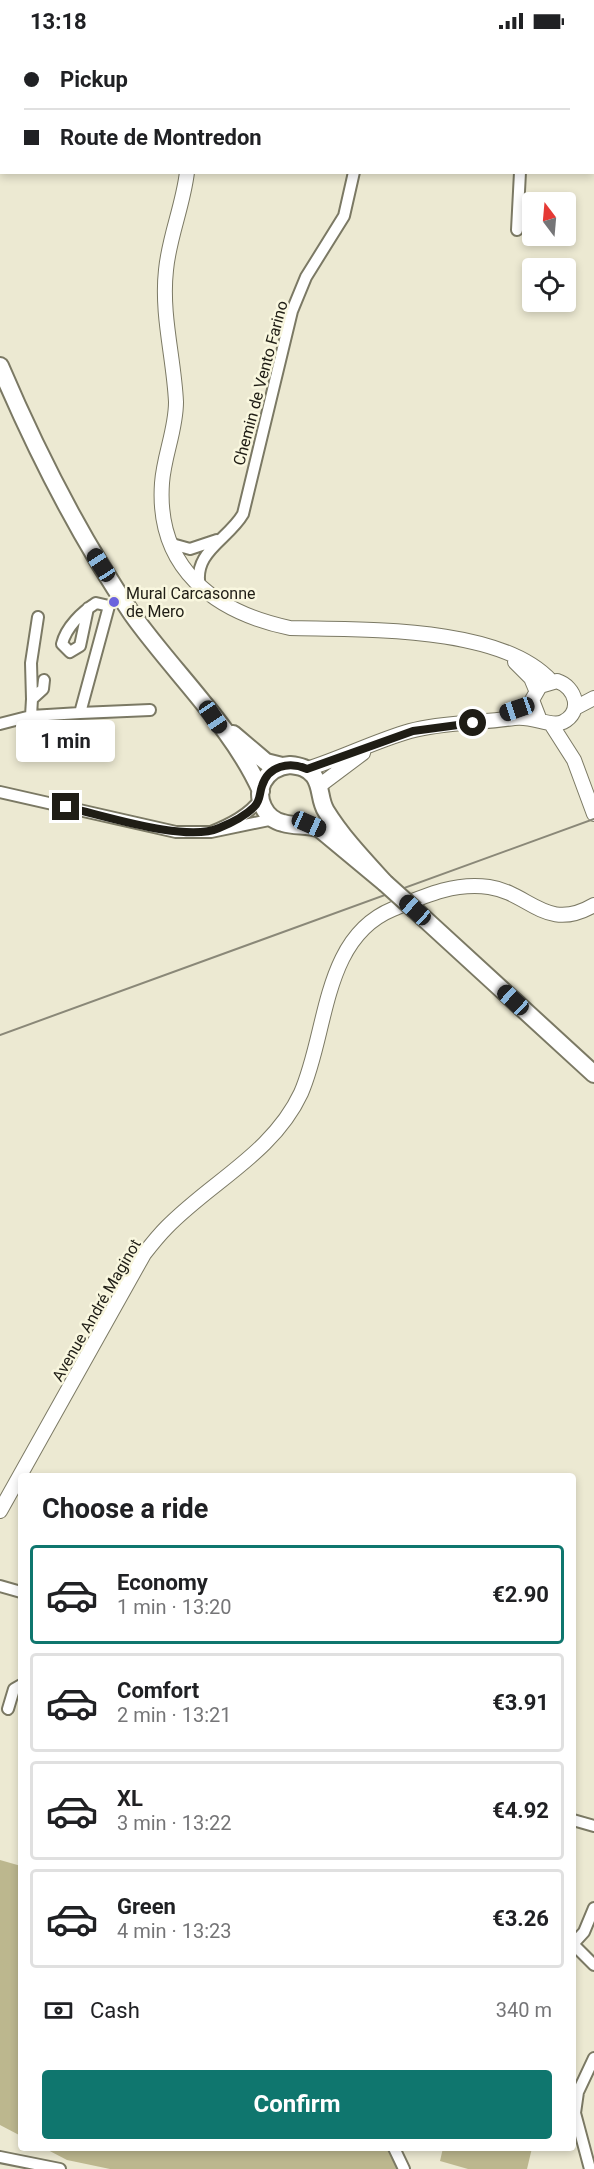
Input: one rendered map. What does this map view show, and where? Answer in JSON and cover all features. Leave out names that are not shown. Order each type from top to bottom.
[{"type":"main road","points":[[0,366],[33,444],[80,532],[133,615],[213,717],[261,794],[263,806],[274,819],[282,823],[299,823],[320,829],[385,883],[594,1074]]},
{"type":"main road","points":[[213,717],[266,762],[307,769],[320,792],[324,809],[352,847],[385,883]]},
{"type":"main road","points":[[261,794],[267,775],[282,766]]},
{"type":"main road","points":[[299,823],[314,814],[320,792]]},
{"type":"street","points":[[187,174],[170,240],[166,272],[165,309],[176,402],[175,423],[162,481],[161,505],[172,544],[182,564],[200,587],[221,604],[266,623],[290,627],[439,636],[488,645],[534,666],[552,681],[563,683],[572,691],[594,690]]},
{"type":"street","name":"Chemin de Vento Farino","points":[[182,564],[195,564],[202,559],[235,528],[243,514],[292,311],[306,277],[344,216],[354,174]]},
{"type":"street","points":[[517,230],[520,174]]},
{"type":"street","points":[[182,564],[183,557],[190,549],[226,536]]},
{"type":"street","points":[[172,544],[190,549]]},
{"type":"street","points":[[200,587],[199,566],[202,559]]},
{"type":"street","points":[[80,713],[109,606],[101,603],[88,608]]},
{"type":"street","points":[[31,717],[30,663],[38,617]]},
{"type":"street","points":[[507,654],[524,669],[545,721],[574,760],[592,808]]},
{"type":"street","points":[[32,699],[44,689],[44,680]]},
{"type":"street","points":[[491,720],[534,695],[552,681]]},
{"type":"street","points":[[572,691],[574,760]]},
{"type":"street","points":[[307,769],[413,731],[523,716],[545,721],[572,713],[594,698]]},
{"type":"street","points":[[0,724],[31,717],[150,710]]},
{"type":"street","points":[[320,792],[377,743]]},
{"type":"street","points":[[0,792],[176,832],[211,832],[274,819]]},
{"type":"street","points":[[211,832],[232,823],[254,807],[261,794]]},
{"type":"street","name":"Avenue André Maginot","points":[[21,1473],[144,1254],[167,1226],[258,1151],[285,1119],[309,1071],[339,965],[353,938],[369,922],[390,910],[443,889],[464,886],[491,887],[542,910],[565,916],[580,913],[594,905]]},
{"type":"street","name":"Avenue André Maginot","points":[[0,1511],[18,1479]]},
{"type":"street","points":[[0,1586],[18,1591]]},
{"type":"street","points":[[8,1709],[14,1689],[18,1687]]},
{"type":"street","points":[[576,1821],[594,1826]]},
{"type":"street","points":[[576,1941],[584,1932],[594,1908]]},
{"type":"street","points":[[576,1947],[594,1965]]},
{"type":"street","points":[[576,2102],[578,2092],[591,2071],[594,2058]]},
{"type":"street","points":[[576,2120],[590,2169]]},
{"type":"street","points":[[395,2151],[404,2169]]},
{"type":"street","points":[[6,2162],[60,2169]]},
{"type":"shaded area","points":[[0,1860],[18,1865],[18,2134],[0,2125]]},
{"type":"shaded area","points":[[50,2151],[391,2151],[400,2169],[110,2169],[67,2160]]},
{"type":"shaded area","points":[[442,2151],[531,2151],[527,2169],[468,2169],[440,2161]]},
{"type":"railway","points":[[0,1035],[594,819]]},
{"type":"place","name":"Mural Carcasonne de Mero","points":[[114,602]]},
{"type":"route","points":[[66,807],[176,832],[211,832],[232,823],[254,807],[261,798],[263,782],[267,775],[282,766],[299,766],[307,769],[413,731],[473,723]]}]
